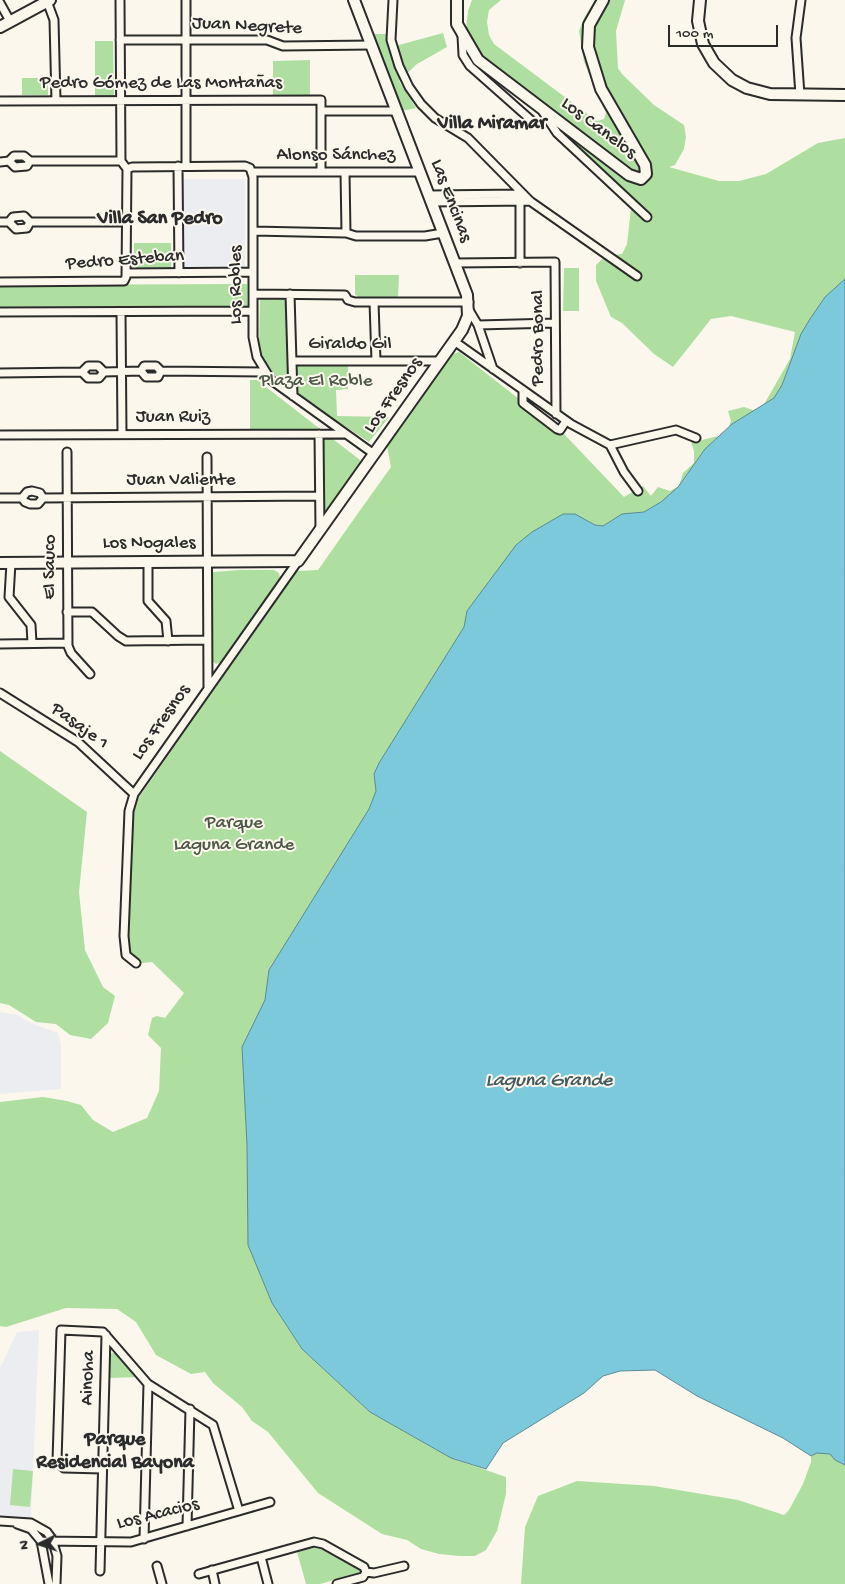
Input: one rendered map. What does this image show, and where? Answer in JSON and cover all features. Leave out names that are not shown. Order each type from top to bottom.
[{"type":"street","points":[[120,0],[121,162],[127,169],[126,273]]},
{"type":"street","points":[[186,0],[186,166]]},
{"type":"street","name":"Las Encinas","points":[[354,0],[494,369]]},
{"type":"street","points":[[393,0],[391,40],[399,66],[409,87],[435,118],[468,138],[522,197],[637,276]]},
{"type":"street","name":"Los Canelos","points":[[457,0],[457,24],[462,36],[482,65],[633,178],[641,179],[645,176],[645,166],[601,89],[590,56],[588,30],[603,0]]},
{"type":"street","points":[[700,0],[698,17],[700,35],[706,51],[718,69],[732,80],[756,91],[800,95],[845,96]]},
{"type":"street","points":[[800,95],[796,38],[801,0]]},
{"type":"street","points":[[0,27],[48,1],[54,15],[56,101]]},
{"type":"street","points":[[0,3],[10,21]]},
{"type":"street","points":[[462,36],[463,55],[470,66],[531,120]]},
{"type":"street","name":"Juan Negrete","points":[[120,40],[267,40],[283,46],[372,45]]},
{"type":"street","name":"Pedro Gómez de Las Montañas","points":[[0,101],[321,100],[321,111]]},
{"type":"street","points":[[542,109],[557,133],[647,217]]},
{"type":"street","points":[[321,172],[321,111],[397,112]]},
{"type":"street","points":[[0,162],[10,161],[15,167],[28,166],[30,162],[121,162]]},
{"type":"street","points":[[178,166],[179,273]]},
{"type":"street","points":[[127,169],[178,166],[245,166],[250,168],[252,172]]},
{"type":"street","name":"Alonso Sánchez","points":[[252,172],[420,172]]},
{"type":"street","name":"Los Robles","points":[[252,172],[253,311],[254,344],[257,357],[264,372],[293,396],[374,454]]},
{"type":"street","points":[[345,172],[346,232]]},
{"type":"street","points":[[430,198],[522,197]]},
{"type":"street","points":[[454,263],[520,263],[522,197]]},
{"type":"street","points":[[0,222],[9,222],[13,217],[24,216],[30,222],[126,222]]},
{"type":"street","points":[[253,231],[346,232],[356,236],[424,236],[443,233]]},
{"type":"street","name":"Pedro Bonal","points":[[520,263],[555,262],[556,414]]},
{"type":"street","name":"Pedro Esteban","points":[[0,282],[120,282],[125,279],[126,273],[253,272]]},
{"type":"street","points":[[253,294],[345,295],[352,302],[469,306]]},
{"type":"street","points":[[290,294],[293,396]]},
{"type":"street","points":[[374,302],[376,361]]},
{"type":"street","name":"Los Fresnos","points":[[136,963],[126,954],[124,936],[129,811],[134,794],[454,341],[464,326],[469,306]]},
{"type":"street","points":[[0,312],[253,311]]},
{"type":"street","points":[[122,312],[122,434]]},
{"type":"street","points":[[478,325],[555,323]]},
{"type":"street","points":[[454,341],[566,421],[610,445],[624,472],[638,491]]},
{"type":"street","name":"Giraldo Gil","points":[[292,361],[439,361]]},
{"type":"street","points":[[82,372],[86,367],[100,366],[104,372]]},
{"type":"street","points":[[104,372],[140,371],[144,366],[156,366],[161,371],[264,372]]},
{"type":"street","points":[[140,371],[146,377],[158,376],[161,371]]},
{"type":"street","points":[[0,372],[82,372],[88,378],[99,378],[104,372]]},
{"type":"street","points":[[523,390],[523,403],[557,429],[560,430],[566,421]]},
{"type":"street","points":[[610,445],[676,430],[696,438]]},
{"type":"street","points":[[319,434],[320,530]]},
{"type":"street","name":"Juan Ruiz","points":[[0,435],[346,434]]},
{"type":"street","name":"El Sauco","points":[[67,452],[68,643],[71,653],[90,674]]},
{"type":"street","points":[[207,457],[208,688]]},
{"type":"street","name":"Juan Valiente","points":[[22,498],[26,492],[32,491],[40,493],[43,498]]},
{"type":"street","name":"Juan Valiente","points":[[43,498],[320,496]]},
{"type":"street","name":"Juan Valiente","points":[[0,498],[22,498],[30,504],[38,504],[43,498]]},
{"type":"street","name":"Los Nogales","points":[[0,563],[298,561]]},
{"type":"street","points":[[11,562],[9,597],[30,621],[32,643]]},
{"type":"street","points":[[148,562],[148,601],[166,621],[168,641]]},
{"type":"street","points":[[67,612],[92,612],[126,641],[207,640]]},
{"type":"street","points":[[0,644],[68,643]]},
{"type":"street","name":"Pasaje 1","points":[[0,693],[84,746],[134,794]]},
{"type":"street","points":[[102,1468],[64,1468],[57,1460],[61,1330],[99,1331],[106,1335],[148,1384],[210,1422],[215,1428],[239,1511]]},
{"type":"street","name":"Ainoha","points":[[100,1571],[106,1335]]},
{"type":"street","points":[[144,1539],[148,1384]]},
{"type":"street","points":[[188,1526],[190,1409]]},
{"type":"street","name":"Los Acacios","points":[[41,1541],[123,1543],[144,1539],[270,1502]]},
{"type":"street","points":[[0,1521],[36,1524],[47,1532],[57,1556],[56,1584]]},
{"type":"street","points":[[11,1522],[31,1530],[41,1541],[49,1584]]},
{"type":"street","points":[[199,1574],[317,1542],[364,1567],[366,1572]]},
{"type":"street","points":[[261,1556],[268,1584]]},
{"type":"street","points":[[157,1566],[162,1584]]},
{"type":"street","points":[[366,1572],[374,1573],[404,1566]]},
{"type":"street","points":[[47,1571],[57,1570]]},
{"type":"street","points":[[212,1570],[215,1584]]},
{"type":"street","points":[[337,1584],[363,1577],[366,1572]]},
{"type":"shaded area","points":[[184,179],[245,179],[245,267],[184,267]]},
{"type":"shaded area","points":[[0,1012],[18,1015],[31,1023],[58,1033],[61,1044],[61,1089],[0,1094]]},
{"type":"shaded area","points":[[39,1330],[31,1518],[0,1515],[0,1368],[17,1332]]},
{"type":"green space","name":"Laguna Grande","points":[[472,0],[501,0],[489,10],[487,22],[489,35],[494,44],[597,121],[604,119],[606,113],[584,62],[579,31],[584,18],[595,0],[625,0],[616,31],[618,68],[654,105],[684,125],[686,137],[684,149],[675,165],[669,167],[719,181],[739,181],[766,174],[818,143],[845,138],[845,1584],[521,1584],[525,1527],[538,1496],[577,1481],[654,1486],[738,1500],[784,1515],[789,1510],[803,1484],[811,1462],[811,1456],[813,1455],[665,1368],[296,1339],[302,1349],[370,1412],[451,1458],[506,1477],[506,1494],[497,1531],[486,1550],[475,1556],[459,1556],[439,1554],[421,1549],[407,1540],[382,1534],[318,1493],[268,1432],[252,1421],[242,1407],[213,1383],[205,1372],[191,1374],[156,1355],[136,1322],[117,1309],[66,1308],[6,1327],[0,1326],[0,1102],[43,1097],[67,1101],[81,1105],[93,1120],[113,1132],[147,1118],[159,1091],[161,1048],[148,1035],[152,1018],[157,1016],[165,1018],[184,993],[152,962],[133,964],[128,958],[131,824],[135,803],[297,571],[318,570],[391,467],[387,446],[453,354],[459,352],[565,435],[624,497],[643,486],[651,496],[658,487],[670,491],[679,486],[683,473],[694,463],[694,451],[690,439],[702,440],[726,434],[731,421],[728,411],[744,407],[756,411],[763,406],[790,359],[795,332],[731,316],[711,319],[673,367],[654,354],[622,323],[611,317],[596,281],[596,265],[605,256],[622,254],[627,244],[631,208],[539,102],[492,69],[465,41],[468,11]]},
{"type":"green space","points":[[443,33],[447,47],[417,64],[399,81],[416,108],[402,111],[372,34],[386,34],[388,48]]},
{"type":"green space","points":[[95,41],[113,41],[114,96],[95,96]]},
{"type":"green space","points":[[310,60],[310,95],[273,96],[273,61]]},
{"type":"green space","points":[[22,78],[48,78],[48,95],[22,95]]},
{"type":"green space","points":[[134,243],[171,243],[171,268],[134,268]]},
{"type":"green space","points":[[564,268],[579,268],[579,311],[563,311]]},
{"type":"green space","points":[[355,275],[399,275],[398,298],[360,299],[355,294]]},
{"type":"green space","points":[[247,284],[247,308],[0,311],[0,285]]},
{"type":"green space","name":"Plaza El Roble","points":[[290,297],[290,362],[348,364],[348,389],[336,390],[337,416],[389,417],[369,442],[312,405],[272,373],[264,363],[259,347],[260,298]]},
{"type":"green space","points":[[250,380],[261,380],[266,387],[360,460],[360,466],[321,520],[321,432],[250,430]]},
{"type":"green space","points":[[274,570],[279,573],[280,578],[222,662],[216,664],[210,660],[210,574],[213,572]]},
{"type":"green space","points":[[0,751],[87,812],[79,892],[85,950],[103,987],[115,996],[108,1023],[91,1039],[70,1035],[56,1024],[36,1022],[9,1005],[0,1003]]},
{"type":"green space","points":[[119,1351],[138,1377],[109,1378],[110,1354]]},
{"type":"green space","points":[[13,1469],[33,1471],[30,1507],[10,1505]]},
{"type":"green space","points":[[317,1547],[363,1572],[320,1584],[306,1584],[297,1552]]},
{"type":"water","name":"Laguna Grande","points":[[845,279],[845,1465],[835,1460],[830,1454],[817,1453],[811,1456],[783,1438],[697,1396],[655,1370],[620,1371],[603,1376],[584,1393],[503,1443],[486,1469],[451,1458],[370,1412],[302,1349],[272,1303],[248,1245],[247,1145],[242,1047],[265,1000],[269,970],[369,809],[376,791],[374,774],[379,763],[464,627],[467,611],[516,545],[532,532],[563,514],[575,514],[595,525],[603,526],[622,514],[644,512],[661,502],[678,487],[705,449],[732,424],[774,398],[782,385],[801,334],[825,297]]},
{"type":"district","name":"Villa Miramar","points":[[492,125]]},
{"type":"district","name":"Villa San Pedro","points":[[160,220]]},
{"type":"district","name":"Parque Residencial Bayona","points":[[115,1452]]},
{"type":"park label","name":"Parque Laguna Grande","points":[[234,835]]}]
